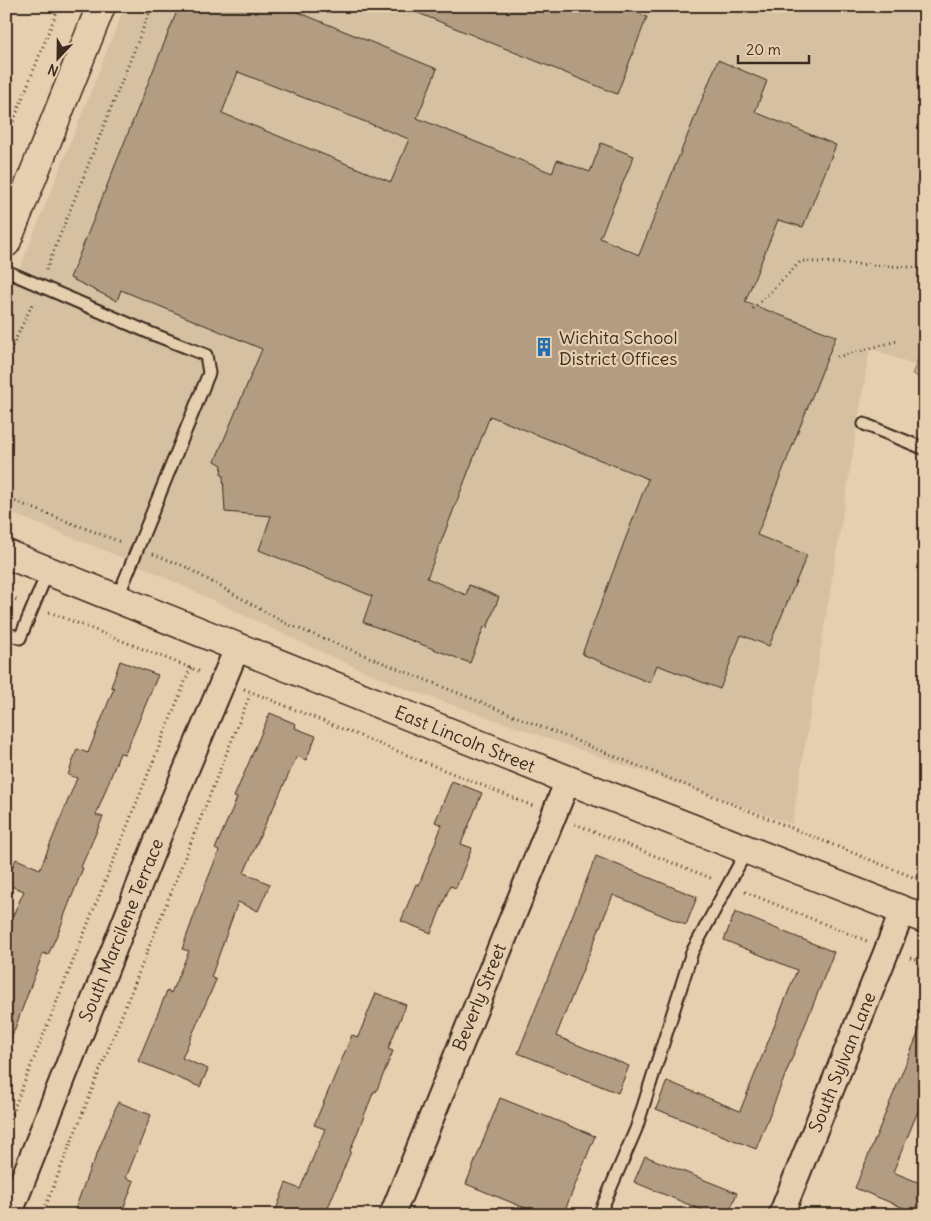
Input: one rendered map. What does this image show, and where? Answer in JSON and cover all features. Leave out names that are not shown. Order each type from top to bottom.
[{"type":"street","points":[[6,243],[101,6]]},
{"type":"street","name":"East Lincoln Street","points":[[6,554],[568,780],[914,915]]},
{"type":"street","name":"South Marcilene Terrace","points":[[9,1215],[165,820],[237,648]]},
{"type":"street","name":"Beverly Street","points":[[392,1215],[568,780]]},
{"type":"street","name":"South Sylvan Lane","points":[[781,1215],[887,949],[914,915]]},
{"type":"lane","points":[[6,271],[206,355],[209,372],[117,599]]},
{"type":"lane","points":[[864,424],[925,449]]},
{"type":"lane","points":[[6,633],[20,638],[48,571]]},
{"type":"lane","points":[[599,1215],[636,1129],[692,952],[747,850]]},
{"type":"path","points":[[6,140],[59,6]]},
{"type":"path","points":[[6,360],[40,286],[152,6]]},
{"type":"path","points":[[753,309],[801,261],[925,268]]},
{"type":"path","points":[[837,357],[897,341]]},
{"type":"path","points":[[6,498],[184,566],[285,622],[925,882]]},
{"type":"path","points":[[6,596],[191,667],[925,964]]},
{"type":"path","points":[[6,1128],[191,667]]},
{"type":"path","points":[[42,1215],[251,692]]},
{"type":"shaded area","points":[[125,6],[925,6],[925,370],[870,348],[792,824],[404,688],[334,658],[126,559],[6,511],[6,303]]},
{"type":"shaded area","points":[[925,342],[925,380],[912,374]]},
{"type":"building","name":"Wichita School District Offices","points":[[179,6],[283,6],[437,69],[417,118],[552,173],[557,160],[590,172],[601,143],[634,156],[600,238],[639,255],[718,60],[767,81],[755,112],[836,145],[803,227],[778,220],[745,302],[836,336],[757,535],[807,555],[769,646],[741,635],[720,689],[657,665],[650,683],[582,654],[648,479],[490,416],[427,578],[466,595],[469,585],[499,597],[487,628],[484,627],[470,663],[363,622],[372,596],[259,550],[271,516],[225,512],[223,475],[221,474],[222,465],[215,461],[262,349],[121,290],[117,301],[70,278]],"holes":[[[238,72],[409,139],[391,182],[222,113]]]},
{"type":"building","points":[[401,6],[620,6],[647,17],[617,94]]},
{"type":"building","points":[[120,661],[158,675],[125,754],[120,753],[96,815],[103,817],[81,867],[83,868],[64,919],[48,955],[43,953],[8,1047],[6,1047],[6,931],[24,891],[6,884],[6,882],[16,859],[40,869],[77,778],[68,775],[77,749],[88,753],[114,688],[111,687]]},
{"type":"building","points":[[270,713],[296,724],[295,728],[316,736],[306,760],[297,756],[244,873],[270,884],[258,911],[238,902],[211,977],[216,980],[182,1058],[208,1069],[200,1087],[138,1061],[167,991],[171,993],[189,951],[182,949],[219,851],[215,849],[237,798],[234,797]]},
{"type":"building","points":[[452,781],[482,793],[461,844],[472,848],[456,888],[450,886],[431,933],[401,921],[416,884],[419,885],[442,825],[435,822]]},
{"type":"building","points":[[596,856],[697,897],[686,925],[613,895],[556,1036],[629,1066],[618,1093],[518,1053]]},
{"type":"building","points":[[735,912],[834,952],[756,1149],[656,1109],[667,1081],[740,1111],[797,970],[724,940]]},
{"type":"building","points":[[376,993],[406,1005],[388,1049],[393,1051],[376,1092],[374,1091],[325,1215],[274,1215],[286,1183],[300,1189],[325,1129],[314,1125],[352,1035],[358,1037]]},
{"type":"building","points":[[924,1019],[925,1094],[893,1172],[925,1185],[925,1215],[921,1215],[855,1188]]},
{"type":"building","points":[[500,1098],[595,1136],[563,1215],[542,1215],[466,1184]]},
{"type":"building","points":[[118,1102],[151,1115],[126,1178],[134,1181],[121,1215],[73,1215],[91,1165]]},
{"type":"building","points":[[645,1156],[737,1193],[728,1215],[714,1215],[634,1182]]},
{"type":"place","name":"Wichita School District Offices","points":[[544,347]]}]
